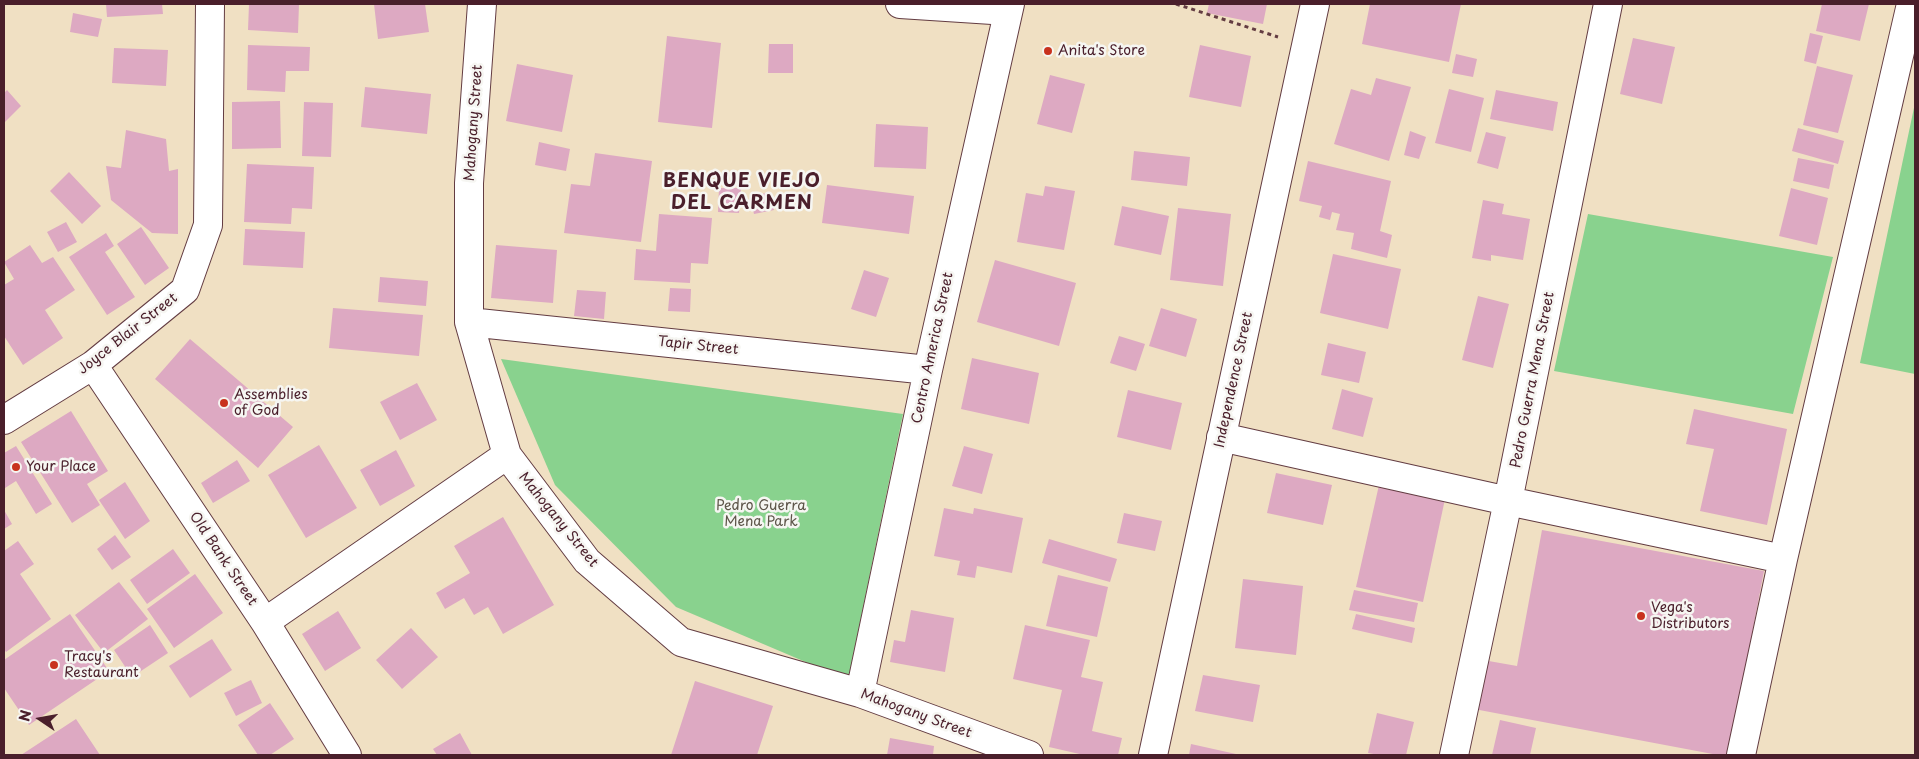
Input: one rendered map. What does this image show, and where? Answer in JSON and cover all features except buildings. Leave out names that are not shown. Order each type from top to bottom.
[{"type":"street","name":"Joyce Blair Street","points":[[4,420],[93,365],[184,290],[208,225],[210,4]]},
{"type":"street","name":"Mahogany Street","points":[[482,4],[469,183],[469,322],[508,455],[587,561],[681,642],[860,693],[1029,755]]},
{"type":"street","points":[[900,4],[1009,7]]},
{"type":"street","name":"Independence Street","points":[[1153,755],[1314,4]]},
{"type":"street","name":"Pedro Guerra Mena Street","points":[[1454,755],[1508,501],[1608,4]]},
{"type":"street","points":[[1741,755],[1783,559],[1911,4]]},
{"type":"street","name":"Centro America Street","points":[[860,693],[928,370],[1009,7]]},
{"type":"street","name":"Tapir Street","points":[[469,322],[928,370]]},
{"type":"street","name":"Old Bank Street","points":[[93,365],[265,622],[347,755]]},
{"type":"street","points":[[1221,437],[1508,501],[1783,559]]},
{"type":"street","points":[[265,622],[508,455]]},
{"type":"path","points":[[1176,4],[1306,46]]},
{"type":"green space","points":[[1915,103],[1915,374],[1860,363]]},
{"type":"green space","points":[[1588,214],[1833,257],[1793,414],[1554,371]]},
{"type":"green space","name":"Pedro Guerra Mena Park","points":[[501,359],[903,414],[848,680],[676,607],[555,485]]},
{"type":"place","name":"Anita's Store","points":[[1048,51]]},
{"type":"place","name":"Assemblies of God","points":[[224,403]]},
{"type":"place","name":"Your Place","points":[[16,467]]},
{"type":"place","name":"Vega's Distributors","points":[[1641,616]]},
{"type":"place","name":"Tracy's Restaurant","points":[[54,665]]},
{"type":"district","name":"BENQUE VIEJO DEL CARMEN","points":[[742,193]]}]
